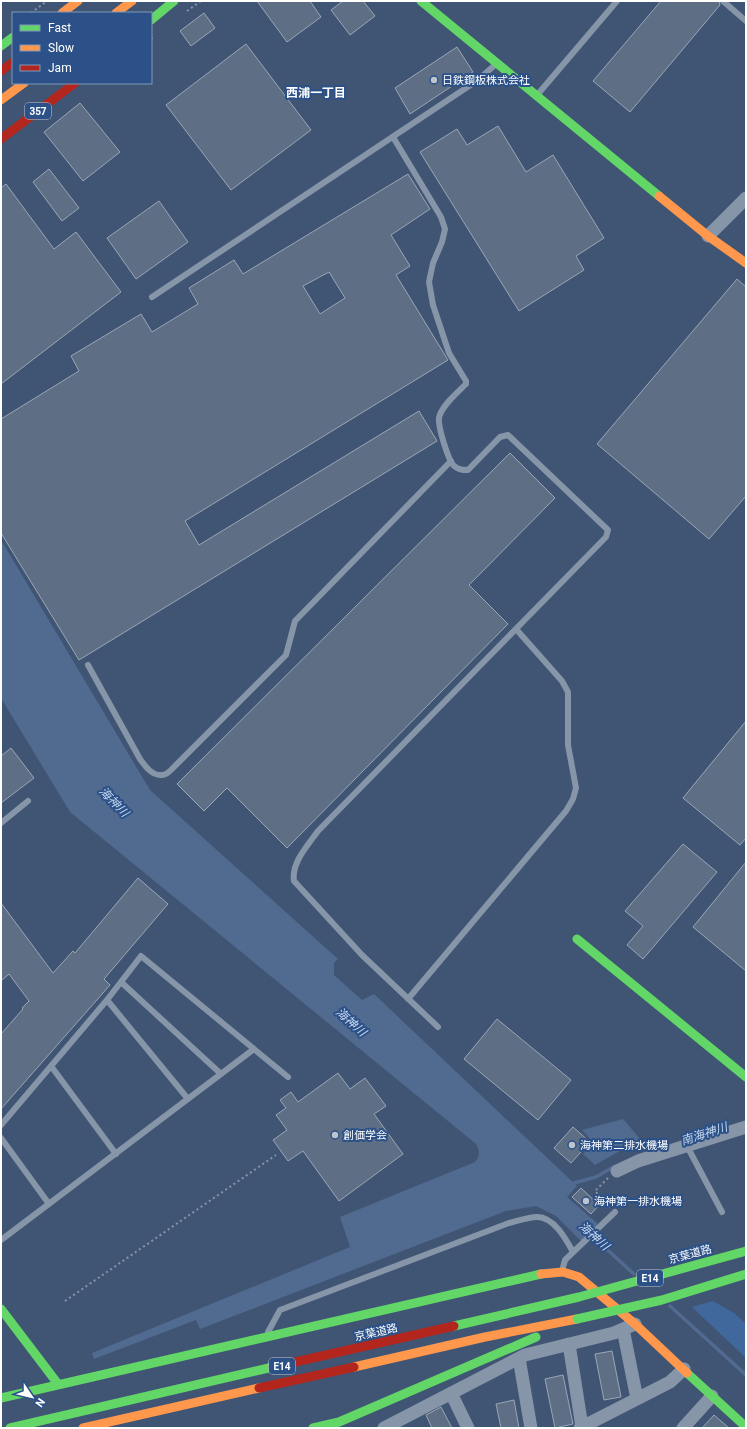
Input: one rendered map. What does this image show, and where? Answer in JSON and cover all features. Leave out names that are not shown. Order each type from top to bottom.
[{"type":"main road","points":[[63,12],[78,1]]},
{"type":"main road","points":[[117,12],[132,1]]},
{"type":"main road","points":[[152,15],[171,1]]},
{"type":"main road","points":[[152,19],[174,1]]},
{"type":"main road","points":[[421,1],[708,236],[746,263]]},
{"type":"main road","points":[[7,49],[12,39]]},
{"type":"main road","points":[[1,71],[12,63]]},
{"type":"main road","points":[[1,100],[23,84]]},
{"type":"main road","name":"357","points":[[45,94],[59,84]]},
{"type":"main road","name":"357","points":[[1,139],[74,84]]},
{"type":"main road","points":[[577,939],[746,1077]]},
{"type":"main road","name":"京葉道路","points":[[10,1428],[578,1298],[746,1251]]},
{"type":"main road","points":[[1,1398],[536,1275],[562,1271],[579,1277],[629,1326],[684,1369],[746,1427]]},
{"type":"main road","name":"E14","points":[[86,1427],[485,1337],[602,1315],[684,1293],[746,1274]]},
{"type":"main road","points":[[1,1309],[58,1384]]},
{"type":"main road","points":[[313,1428],[339,1422],[577,1319]]},
{"type":"main road","points":[[86,1427],[102,1428]]},
{"type":"street","points":[[708,236],[746,198]]},
{"type":"street","points":[[617,1171],[638,1161],[746,1127]]},
{"type":"street","points":[[384,1428],[406,1423],[451,1393],[525,1355],[614,1333],[629,1326],[637,1399]]},
{"type":"street","points":[[569,1344],[581,1428],[670,1382],[684,1369]]},
{"type":"street","points":[[519,1358],[531,1428]]},
{"type":"street","points":[[451,1393],[468,1428]]},
{"type":"street","points":[[683,1428],[712,1396]]},
{"type":"lane","points":[[537,95],[617,1]]},
{"type":"lane","points":[[723,1],[746,20]]},
{"type":"lane","points":[[152,297],[478,80],[497,63]]},
{"type":"lane","points":[[393,137],[441,217],[445,229],[442,242],[433,263],[429,282],[433,305],[449,353],[466,380],[466,384],[446,406],[439,418],[444,447],[453,465],[460,470],[468,470],[500,437],[508,435],[608,530],[606,537],[318,831],[294,867],[294,881],[362,955],[438,1027]]},
{"type":"lane","points":[[88,665],[140,759],[148,770],[162,775],[171,770],[286,655],[295,621],[451,461]]},
{"type":"lane","points":[[408,999],[566,811],[573,799],[576,788],[568,745],[568,692],[562,682],[516,629]]},
{"type":"lane","points":[[1,822],[28,802]]},
{"type":"lane","points":[[1,1125],[107,1000],[141,956],[288,1077]]},
{"type":"lane","points":[[121,982],[221,1074]]},
{"type":"lane","points":[[107,1000],[188,1099]]},
{"type":"lane","points":[[1,1240],[254,1049]]},
{"type":"lane","points":[[51,1066],[116,1154]]},
{"type":"lane","points":[[1,1138],[49,1204]]},
{"type":"lane","points":[[687,1146],[722,1212]]},
{"type":"lane","points":[[562,1271],[565,1260],[615,1212]]},
{"type":"lane","points":[[265,1337],[280,1310],[509,1223],[537,1217],[548,1220],[565,1236],[573,1252]]},
{"type":"path","points":[[32,12],[47,1]]},
{"type":"path","points":[[66,1301],[276,1155]]},
{"type":"path","points":[[615,1212],[596,1191],[617,1171]]},
{"type":"shaded area","points":[[713,1301],[734,1313],[746,1324],[746,1358],[692,1307]]},
{"type":"water","points":[[1,540],[150,790],[338,959],[334,963],[334,975],[362,1000],[374,994],[577,1186],[567,1197],[598,1224],[581,1241],[556,1216],[536,1206],[506,1211],[200,1329],[196,1320],[94,1359],[92,1353],[350,1247],[340,1217],[475,1162],[479,1156],[479,1151],[476,1144],[70,812],[1,698]]},
{"type":"water","points":[[623,1119],[642,1141],[595,1165],[583,1154],[594,1143],[582,1130]]},
{"type":"building","points":[[257,1],[310,1],[321,17],[287,42]]},
{"type":"building","points":[[343,1],[363,1],[375,16],[350,35],[331,10]]},
{"type":"building","points":[[661,1],[719,1],[720,5],[630,112],[593,81]]},
{"type":"building","points":[[204,13],[215,28],[191,46],[180,31]]},
{"type":"building","points":[[246,44],[311,130],[231,190],[166,105]]},
{"type":"building","name":"日鉄鋼板株式会社","points":[[457,47],[473,72],[410,114],[395,88]]},
{"type":"building","points":[[80,103],[120,152],[83,181],[44,132]]},
{"type":"building","points":[[498,126],[526,172],[553,155],[604,238],[576,256],[584,270],[519,311],[420,152],[457,129],[467,145]]},
{"type":"building","points":[[49,169],[79,208],[62,221],[33,182]]},
{"type":"building","points":[[408,174],[430,209],[391,235],[410,266],[396,275],[448,360],[185,521],[199,545],[419,411],[437,441],[79,660],[1,533],[1,419],[79,371],[71,356],[141,314],[152,332],[198,304],[189,288],[234,260],[243,274]],"holes":[[[329,272],[345,298],[320,314],[303,286]]]},
{"type":"building","points":[[6,184],[54,249],[76,232],[121,292],[1,384],[1,188]]},
{"type":"building","points":[[159,201],[188,242],[136,279],[107,238]]},
{"type":"building","points":[[737,279],[746,287],[746,496],[709,539],[597,444]]},
{"type":"building","points":[[510,453],[555,498],[469,585],[508,624],[287,848],[227,788],[204,811],[177,784]]},
{"type":"building","points":[[746,721],[746,838],[740,845],[683,798]]},
{"type":"building","points":[[11,748],[34,778],[1,803],[1,756]]},
{"type":"building","points":[[683,844],[717,872],[643,959],[627,945],[643,926],[625,911]]},
{"type":"building","points":[[746,862],[746,971],[693,927]]},
{"type":"building","points":[[138,878],[168,904],[104,979],[110,985],[1,1109],[1,1034],[29,1001],[9,974],[1,981],[1,903],[53,973],[73,951],[75,953]]},
{"type":"building","points":[[497,1019],[571,1080],[538,1120],[464,1059]]},
{"type":"building","name":"創価学会","points":[[338,1073],[350,1089],[365,1078],[386,1106],[374,1114],[403,1154],[339,1201],[303,1151],[288,1161],[273,1140],[287,1130],[276,1115],[286,1108],[280,1100],[291,1092],[298,1102]]},
{"type":"building","name":"海神第二排水機場","points":[[573,1127],[590,1142],[571,1163],[554,1148]]},
{"type":"building","name":"海神第一排水機場","points":[[581,1188],[599,1205],[591,1214],[572,1197]]},
{"type":"building","points":[[612,1351],[621,1397],[604,1400],[595,1354]]},
{"type":"building","points":[[563,1375],[573,1424],[555,1428],[545,1379]]},
{"type":"building","points":[[514,1400],[519,1428],[501,1428],[496,1404]]},
{"type":"building","points":[[441,1407],[452,1428],[432,1428],[426,1415]]},
{"type":"building","points":[[714,1415],[729,1428],[702,1428]]},
{"type":"waterway","name":"南海神川","points":[[574,1183],[596,1177],[615,1166]]},
{"type":"waterway","name":"海神川","points":[[590,1234],[634,1274]]},
{"type":"waterway","name":"海神川","points":[[670,1306],[746,1375]]},
{"type":"traffic: fast","points":[[152,19],[174,1]]},
{"type":"traffic: fast","points":[[421,1],[659,196]]},
{"type":"traffic: fast","points":[[1,46],[12,38]]},
{"type":"traffic: fast","points":[[577,939],[746,1077]]},
{"type":"traffic: fast","points":[[454,1326],[579,1297],[746,1251]]},
{"type":"traffic: fast","points":[[1,1398],[541,1274]]},
{"type":"traffic: fast","points":[[577,1319],[662,1300],[746,1274]]},
{"type":"traffic: fast","points":[[1,1309],[58,1384]]},
{"type":"traffic: fast","points":[[313,1428],[339,1422],[536,1337]]},
{"type":"traffic: fast","points":[[10,1428],[273,1367]]},
{"type":"traffic: fast","points":[[687,1373],[746,1427]]},
{"type":"traffic: slow","points":[[63,12],[78,1]]},
{"type":"traffic: slow","points":[[117,12],[132,1]]},
{"type":"traffic: slow","points":[[1,100],[23,84]]},
{"type":"traffic: slow","points":[[659,196],[708,236],[746,263]]},
{"type":"traffic: slow","points":[[541,1274],[563,1272],[579,1277],[635,1324],[687,1373]]},
{"type":"traffic: slow","points":[[354,1367],[485,1337],[577,1319]]},
{"type":"traffic: slow","points":[[83,1428],[259,1388]]},
{"type":"traffic: jam","points":[[1,71],[12,63]]},
{"type":"traffic: jam","points":[[1,139],[74,84]]},
{"type":"traffic: jam","points":[[273,1367],[454,1326]]},
{"type":"traffic: jam","points":[[259,1388],[354,1367]]},
{"type":"place","name":"日鉄鋼板株式会社","points":[[434,80]]},
{"type":"place","name":"創価学会","points":[[335,1135]]},
{"type":"place","name":"海神第二排水機場","points":[[572,1145]]},
{"type":"place","name":"海神第一排水機場","points":[[586,1201]]},
{"type":"district","name":"西浦一丁目","points":[[316,93]]}]
